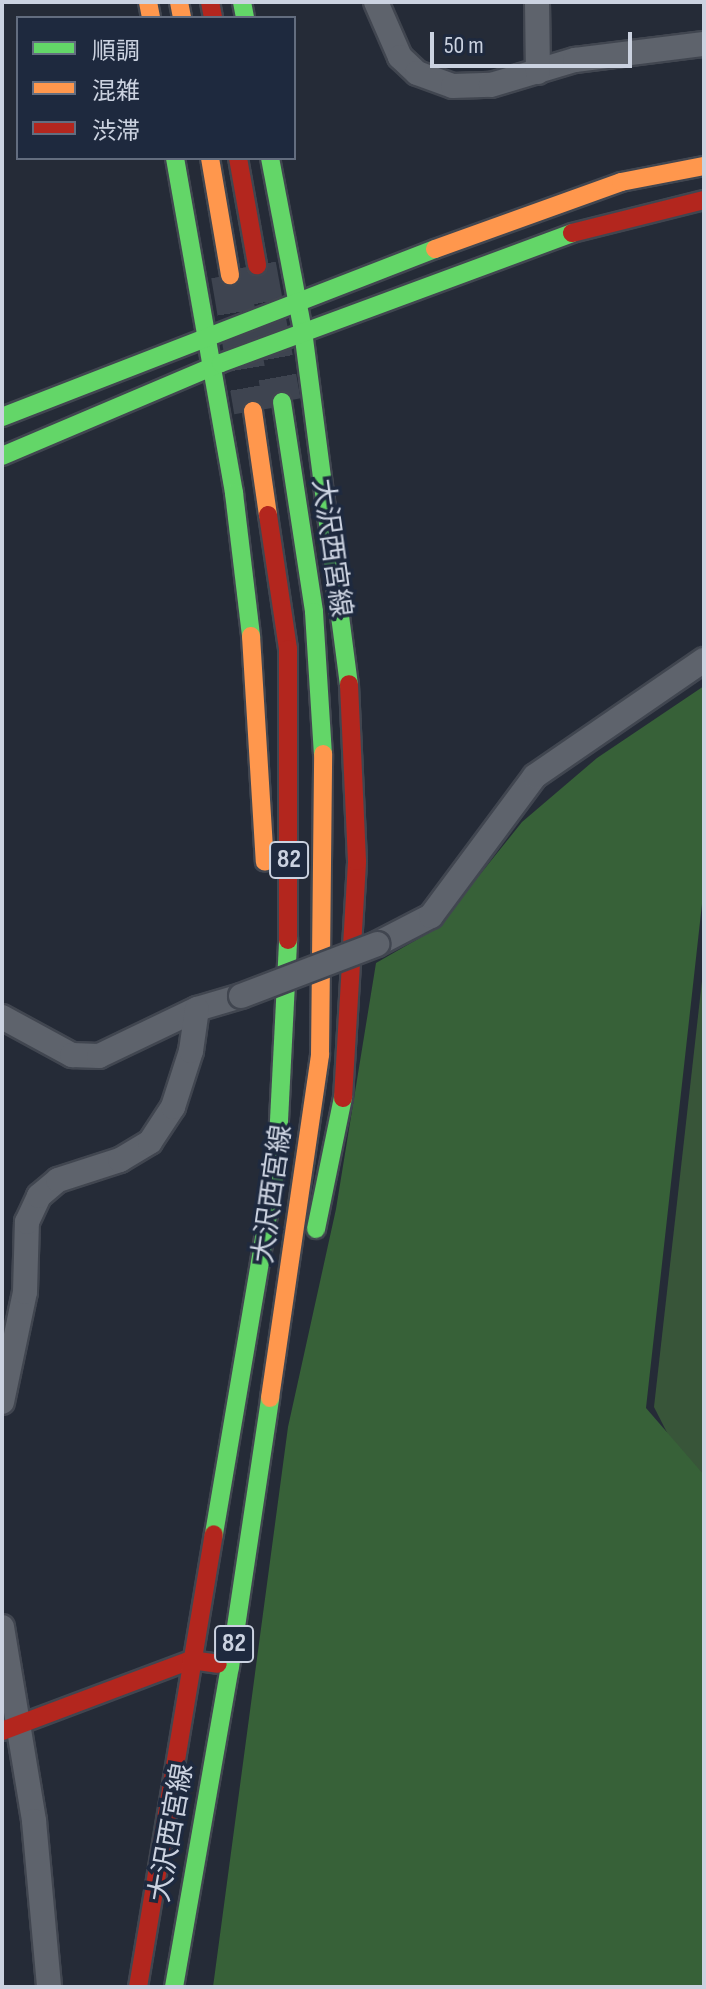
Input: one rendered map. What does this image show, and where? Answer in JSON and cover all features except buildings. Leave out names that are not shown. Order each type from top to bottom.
[{"type":"main road","points":[[175,160],[234,493],[259,699],[265,888]]},
{"type":"main road","points":[[210,160],[230,275]]},
{"type":"main road","points":[[238,160],[257,265]]},
{"type":"main road","points":[[270,160],[298,300],[342,597],[354,720],[357,861],[345,1089],[336,1145],[319,1220],[286,1299]]},
{"type":"main road","points":[[2,417],[549,205],[621,182],[704,166]]},
{"type":"main road","points":[[2,456],[212,367],[538,242],[704,200]]},
{"type":"main road","name":"大沢西宮線","points":[[174,1987],[230,1667],[320,1055],[325,901],[323,737],[314,612],[282,402]]},
{"type":"main road","name":"大沢西宮線","points":[[138,1987],[277,1160],[288,1009],[288,649],[253,411]]},
{"type":"main road","points":[[254,1308],[267,1055],[266,964]]},
{"type":"main road","points":[[10,1729],[191,1660],[230,1667]]},
{"type":"street","points":[[376,2],[390,42],[417,73],[470,88],[632,50],[704,44]]},
{"type":"street","points":[[537,2],[538,72]]},
{"type":"street","points":[[2,1017],[72,1055],[99,1056],[197,1009],[241,996],[412,930],[439,907],[535,776],[704,660]]},
{"type":"street","points":[[2,1402],[25,1292],[27,1222],[39,1196],[58,1180],[120,1160],[150,1142],[173,1107],[191,1051],[197,1009]]},
{"type":"street","points":[[2,1627],[10,1729],[34,1821],[49,1987]]},
{"type":"green space","points":[[704,686],[704,886],[646,1408],[704,1475],[704,1987],[213,1987],[288,1427],[336,1209],[376,963],[437,928],[522,822],[597,758]]},
{"type":"green space","points":[[704,963],[704,1505],[654,1407]]},
{"type":"tunnel","points":[[257,265],[282,402]]},
{"type":"tunnel","points":[[230,275],[253,411]]},
{"type":"traffic: fast","points":[[242,2],[245,16]]},
{"type":"traffic: fast","points":[[175,160],[234,493],[251,636]]},
{"type":"traffic: fast","points":[[270,160],[303,331],[349,684]]},
{"type":"traffic: fast","points":[[2,456],[221,363],[572,233]]},
{"type":"traffic: fast","points":[[2,417],[435,249]]},
{"type":"traffic: fast","points":[[282,402],[314,612],[323,754]]},
{"type":"traffic: fast","points":[[214,1534],[277,1160],[288,940]]},
{"type":"traffic: fast","points":[[316,1229],[343,1098]]},
{"type":"traffic: fast","points":[[174,1987],[230,1667],[270,1398]]},
{"type":"traffic: slow","points":[[148,2],[151,16]]},
{"type":"traffic: slow","points":[[179,2],[182,16]]},
{"type":"traffic: slow","points":[[210,160],[230,275]]},
{"type":"traffic: slow","points":[[435,249],[621,182],[704,166]]},
{"type":"traffic: slow","points":[[253,411],[268,515]]},
{"type":"traffic: slow","points":[[251,636],[265,862]]},
{"type":"traffic: slow","points":[[270,1398],[320,1055],[323,754]]},
{"type":"traffic: jam","points":[[210,2],[213,16]]},
{"type":"traffic: jam","points":[[238,160],[257,265]]},
{"type":"traffic: jam","points":[[572,233],[704,200]]},
{"type":"traffic: jam","points":[[268,515],[288,649],[288,940]]},
{"type":"traffic: jam","points":[[343,1098],[357,861],[349,684]]},
{"type":"traffic: jam","points":[[138,1987],[214,1534]]},
{"type":"traffic: jam","points":[[2,1731],[191,1660],[218,1664]]}]
